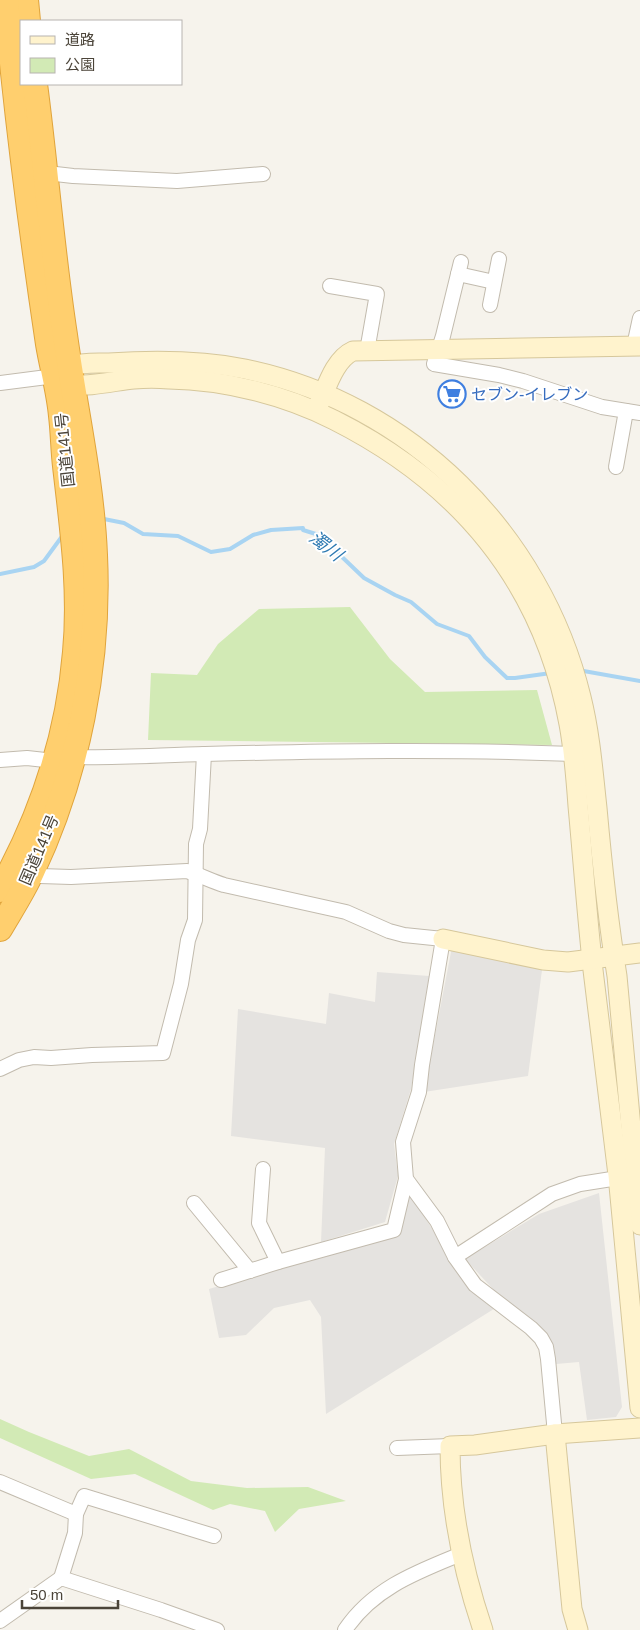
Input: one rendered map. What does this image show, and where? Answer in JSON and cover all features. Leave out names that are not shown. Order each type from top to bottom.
[{"type":"highway","name":"国道141号","points":[[6,0],[11,63],[36,174]]},
{"type":"highway","points":[[26,0],[28,20]]},
{"type":"highway","name":"国道141号","points":[[0,929],[32,872],[61,798],[65,719],[86,616],[74,555],[79,494],[65,467],[61,415],[66,375],[49,347],[36,174],[35,85]]},
{"type":"highway","name":"国道141号","points":[[0,889],[16,862],[64,759]]},
{"type":"street","points":[[36,174],[177,181],[263,174]]},
{"type":"street","points":[[490,305],[499,259]]},
{"type":"street","points":[[494,282],[459,268],[434,364],[507,376],[602,407],[640,413]]},
{"type":"street","points":[[330,286],[377,294],[367,351]]},
{"type":"street","points":[[316,412],[338,364],[346,354],[353,351],[637,346],[640,318]]},
{"type":"street","points":[[0,383],[66,375],[136,361],[178,360],[226,365],[306,385],[375,418],[439,464],[468,492],[495,523],[524,563],[544,597],[559,653],[591,753],[610,939],[614,957],[631,1179],[640,1408]]},
{"type":"street","points":[[66,375],[181,380],[224,385],[257,392],[316,412],[358,432],[395,454],[429,481],[484,535],[513,575],[559,653]]},
{"type":"street","points":[[616,466],[626,411]]},
{"type":"street","points":[[573,699],[574,754],[592,959],[640,1225]]},
{"type":"street","points":[[0,760],[384,751],[574,754]]},
{"type":"street","points":[[0,1069],[20,1060],[34,1057],[163,1054],[182,984],[188,940],[195,920],[196,844],[200,829],[204,754]]},
{"type":"street","points":[[32,872],[40,876],[71,877],[187,871],[224,885],[346,912],[397,933],[443,939],[543,960],[568,962],[640,953]]},
{"type":"street","points":[[221,1280],[394,1230],[406,1179],[403,1142],[419,1092],[443,939]]},
{"type":"street","points":[[263,1170],[259,1223],[278,1262]]},
{"type":"street","points":[[406,1179],[437,1221],[456,1257],[475,1285],[531,1328],[541,1338],[546,1347],[572,1610],[578,1630]]},
{"type":"street","points":[[456,1257],[552,1194],[580,1184],[631,1179]]},
{"type":"street","points":[[203,1207],[250,1271]]},
{"type":"street","points":[[397,1448],[475,1445],[555,1434],[640,1428]]},
{"type":"street","points":[[450,1446],[450,1471],[461,1554],[483,1630]]},
{"type":"street","points":[[0,1482],[76,1514]]},
{"type":"street","points":[[0,1620],[62,1578],[74,1533],[76,1514],[84,1496],[214,1536]]},
{"type":"street","points":[[345,1630],[374,1598],[389,1587],[412,1574],[461,1554]]},
{"type":"street","points":[[62,1578],[217,1630]]},
{"type":"green space","points":[[350,607],[390,659],[425,692],[537,690],[552,745],[148,740],[151,673],[197,675],[218,644],[259,609]]},
{"type":"green space","points":[[0,1419],[89,1456],[129,1449],[191,1481],[247,1488],[308,1487],[346,1501],[299,1509],[275,1532],[265,1511],[230,1504],[213,1510],[135,1474],[91,1479],[0,1438]]},
{"type":"shaded area","points":[[452,947],[542,970],[528,1076],[424,1092]]},
{"type":"shaded area","points":[[377,972],[429,976],[411,1089],[394,1144],[398,1176],[385,1222],[321,1242],[325,1148],[231,1136],[238,1009],[326,1024],[329,993],[375,1002]]},
{"type":"shaded area","points":[[409,1192],[469,1288],[497,1307],[326,1414],[321,1317],[310,1300],[274,1308],[246,1335],[219,1338],[209,1289],[397,1233]]},
{"type":"shaded area","points":[[599,1193],[622,1407],[616,1417],[587,1420],[579,1362],[556,1364],[547,1335],[494,1290],[465,1259],[539,1214]]},
{"type":"waterway","name":"濁川","points":[[100,520],[124,523],[143,534],[178,536],[211,552],[230,549],[253,535],[271,530],[303,528],[303,530],[319,535],[364,578],[411,602],[437,624],[469,636],[485,657],[507,678],[551,673]]},
{"type":"waterway","name":"濁川","points":[[0,574],[34,567],[44,561],[63,535]]},
{"type":"waterway","name":"濁川","points":[[578,670],[640,681]]},
{"type":"place","name":"セブン-イレブン","points":[[452,394]]}]
